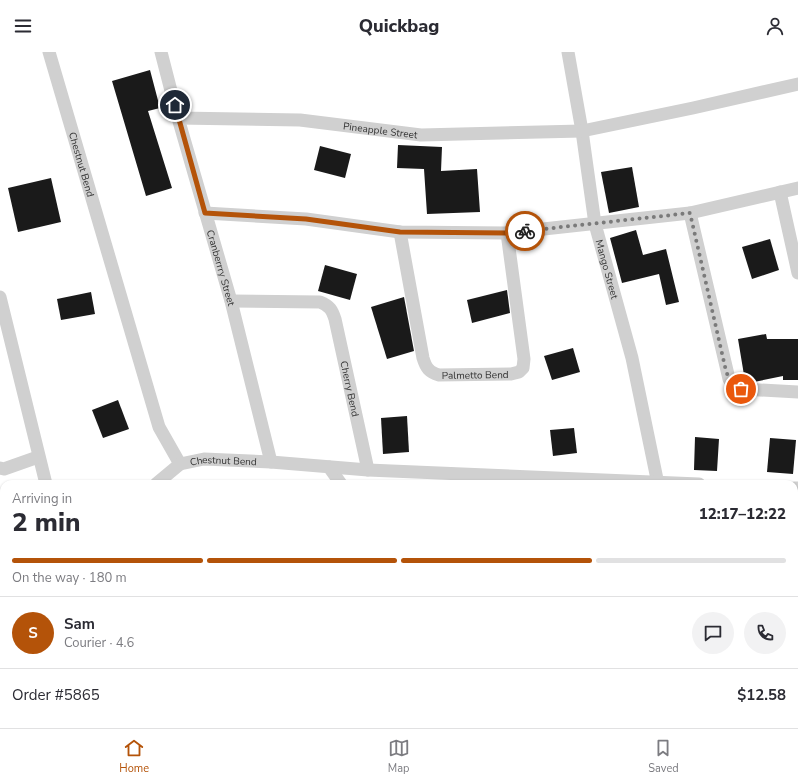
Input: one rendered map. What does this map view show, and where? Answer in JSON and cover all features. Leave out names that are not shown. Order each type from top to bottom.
[{"type":"street","name":"Chestnut Bend","points":[[49,52],[159,427],[180,464],[204,459],[271,462],[368,470],[591,480]]},
{"type":"street","name":"Cranberrry Street","points":[[161,52],[178,118],[231,301],[271,462]]},
{"type":"street","name":"Mango Street","points":[[568,52],[582,130],[595,224],[632,358],[657,480]]},
{"type":"street","name":"Pineapple Street","points":[[178,118],[300,120],[421,135],[582,130],[693,108],[798,84]]},
{"type":"street","points":[[205,213],[306,219],[400,232],[507,233],[690,213],[798,188]]},
{"type":"street","points":[[780,192],[798,273]]},
{"type":"street","points":[[690,213],[729,379],[734,385],[741,389],[798,392]]},
{"type":"street","name":"Palmetto Bend","points":[[400,232],[423,358],[427,370],[439,375],[511,374],[519,372],[523,368],[524,359],[507,233]]},
{"type":"street","points":[[0,297],[45,480]]},
{"type":"street","name":"Cherry Bend","points":[[231,301],[320,302],[327,304],[331,308],[335,319],[368,470]]},
{"type":"street","points":[[0,468],[4,469],[38,457]]},
{"type":"street","points":[[161,480],[180,464]]},
{"type":"street","points":[[329,467],[338,480]]},
{"type":"building","points":[[150,70],[160,108],[148,111],[172,188],[146,196],[112,81]]},
{"type":"building","points":[[398,145],[442,147],[441,171],[477,169],[480,212],[427,214],[424,169],[397,168]]},
{"type":"building","points":[[320,146],[351,154],[345,178],[314,170]]},
{"type":"building","points":[[632,167],[639,207],[609,213],[601,172]]},
{"type":"building","points":[[51,178],[61,222],[18,232],[8,188]]},
{"type":"building","points":[[636,230],[643,255],[666,249],[679,302],[666,305],[659,274],[622,283],[610,238]]},
{"type":"building","points":[[770,239],[779,270],[752,279],[742,247]]},
{"type":"building","points":[[325,265],[357,274],[350,300],[318,291]]},
{"type":"building","points":[[507,290],[510,313],[472,323],[467,300]]},
{"type":"building","points":[[91,292],[95,314],[61,320],[57,299]]},
{"type":"building","points":[[404,297],[414,351],[387,359],[371,307]]},
{"type":"building","points":[[766,334],[767,339],[798,339],[798,380],[783,380],[783,376],[754,382],[745,381],[738,339]]},
{"type":"building","points":[[573,348],[580,372],[552,380],[544,356]]},
{"type":"building","points":[[118,400],[129,429],[103,438],[92,410]]},
{"type":"building","points":[[407,416],[409,452],[383,454],[381,418]]},
{"type":"building","points":[[574,428],[577,453],[553,456],[550,430]]},
{"type":"building","points":[[695,437],[719,439],[717,471],[694,470]]},
{"type":"building","points":[[770,438],[796,440],[793,474],[767,472]]},
{"type":"way so far","points":[[525,231],[690,213],[726,371],[729,379],[734,385],[741,389]]},
{"type":"route","points":[[175,105],[205,213],[306,219],[400,232],[507,233],[525,231]]}]
